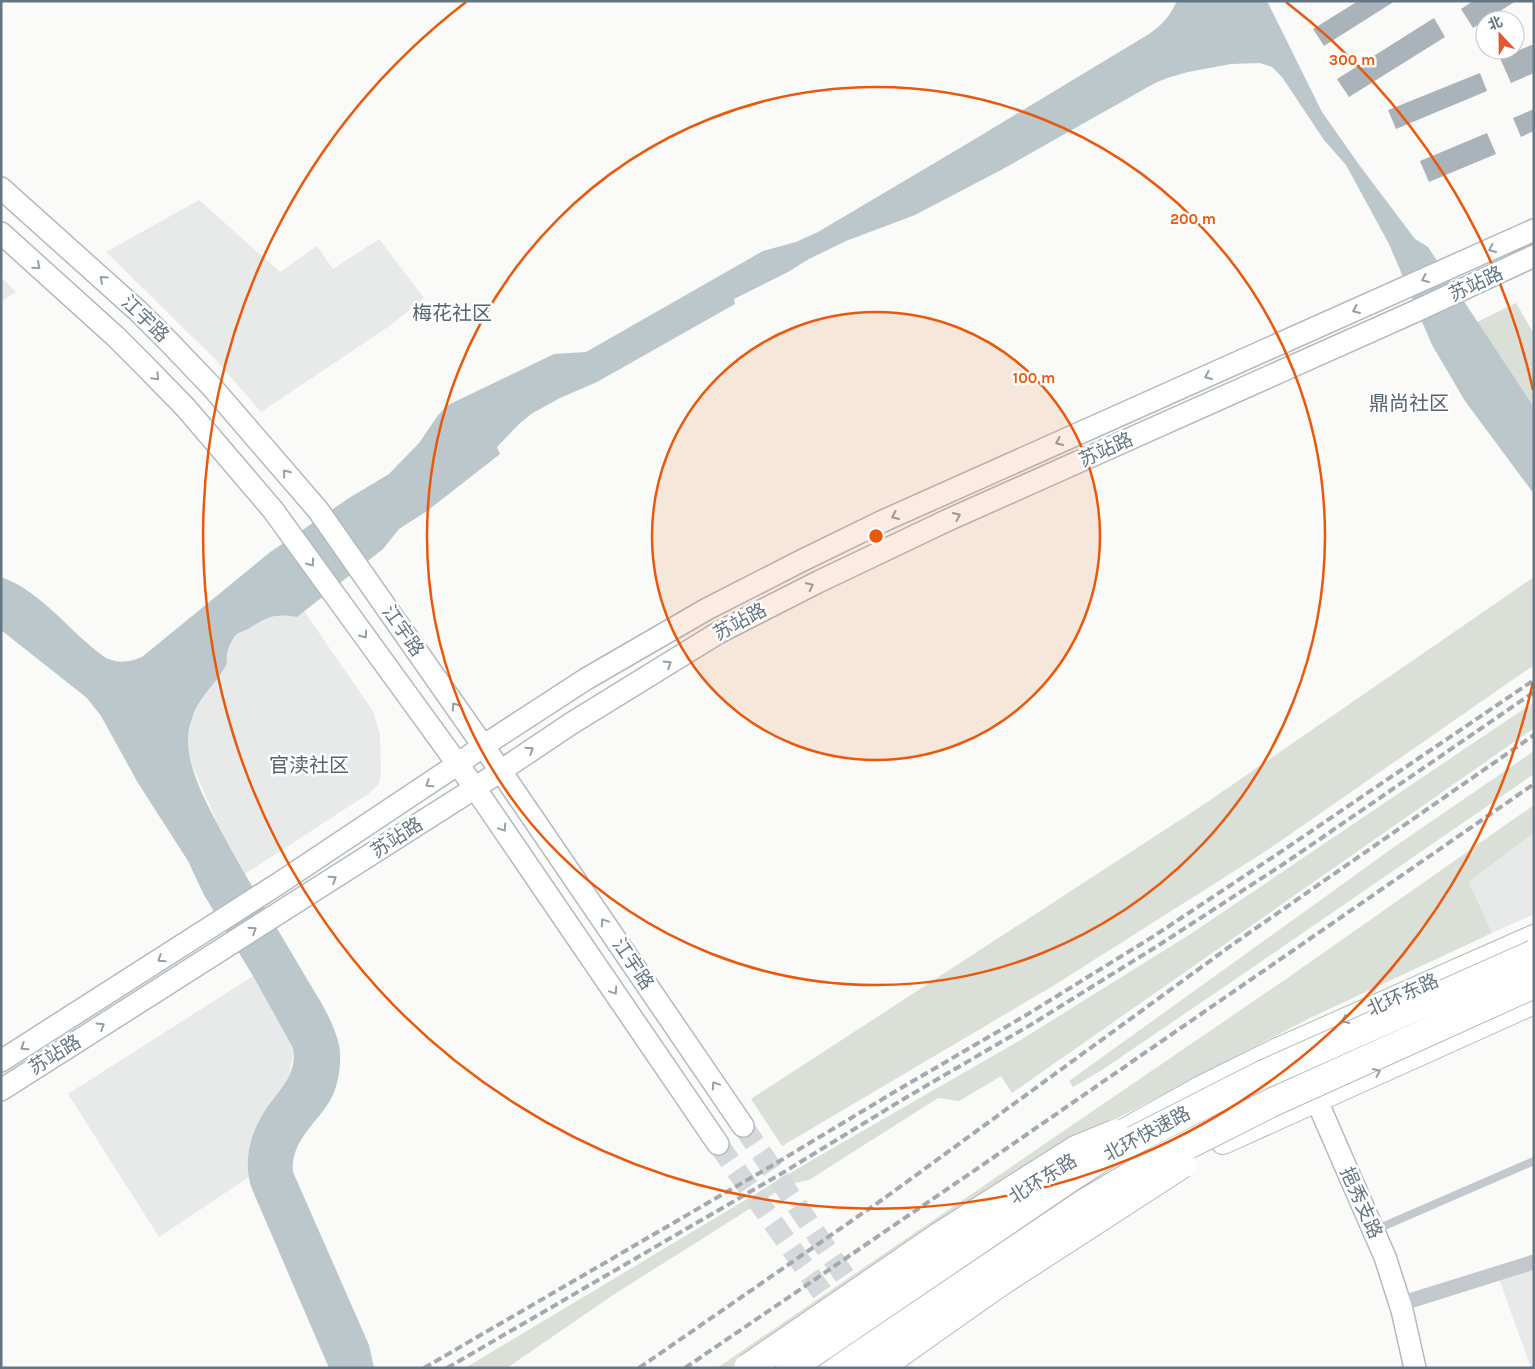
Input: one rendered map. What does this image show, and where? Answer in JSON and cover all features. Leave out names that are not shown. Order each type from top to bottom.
[{"type":"highway","name":"北环快速路","points":[[790,1368],[1105,1155],[1262,1075],[1534,954]]},
{"type":"highway","name":"北环快速路","points":[[841,1368],[1114,1184],[1174,1151],[1273,1102],[1534,984]]},
{"type":"highway","points":[[748,1368],[939,1237],[1076,1150],[1262,1075]]},
{"type":"highway","points":[[878,1368],[997,1284],[1152,1185],[1273,1102]]},
{"type":"main road","name":"江宇路","points":[[1,188],[138,311],[170,343],[211,386],[318,510],[500,770],[743,1126]]},
{"type":"main road","name":"苏站路","points":[[1,1062],[278,884],[586,679],[698,614],[883,521],[1534,230]]},
{"type":"main road","name":"江宇路","points":[[1,233],[115,336],[186,408],[267,503],[475,788],[718,1144]]},
{"type":"main road","name":"苏站路","points":[[1,1090],[475,788],[572,723],[718,633],[765,608],[948,520],[1416,312],[1534,256]]},
{"type":"main road","name":"北环东路","points":[[763,1368],[943,1244],[1063,1165],[1201,1088],[1291,1044],[1534,937]]},
{"type":"main road","points":[[867,1368],[980,1288],[1178,1164],[1316,1099],[1534,1002]]},
{"type":"main road","name":"挹秀支路","points":[[1291,1044],[1385,1257],[1400,1304],[1415,1368]]},
{"type":"street","points":[[1400,1304],[1534,1262]]},
{"type":"lane","points":[[1373,1230],[1534,1161]]},
{"type":"shaded area","points":[[1177,1],[1267,1],[1322,112],[1415,239],[1428,247],[1534,407],[1534,494],[1465,401],[1432,345],[1389,244],[1346,165],[1324,140],[1282,77],[1272,67],[1260,63],[1231,64],[1188,72],[1155,83],[1001,170],[915,215],[846,241],[809,259],[788,272],[734,299],[735,304],[597,382],[560,398],[531,414],[497,447],[500,454],[427,511],[399,529],[383,549],[297,617],[271,617],[236,635],[228,650],[226,665],[198,704],[190,727],[188,740],[191,764],[203,796],[243,871],[324,1008],[333,1026],[339,1045],[340,1064],[332,1097],[306,1132],[296,1150],[293,1172],[369,1345],[374,1368],[329,1368],[252,1189],[249,1178],[248,1157],[253,1135],[262,1115],[291,1072],[294,1056],[293,1048],[253,976],[204,895],[188,861],[138,783],[101,716],[87,698],[1,630],[1,577],[30,592],[43,602],[106,658],[124,662],[142,657],[269,553],[349,498],[389,474],[419,443],[439,414],[448,405],[554,354],[586,352],[763,251],[796,242],[818,232],[1149,34],[1165,20]]},
{"type":"shaded area","points":[[199,200],[280,272],[317,246],[333,269],[379,239],[424,298],[391,325],[261,412],[215,359],[106,252]]},
{"type":"shaded area","points":[[1,277],[16,292],[1,302]]},
{"type":"shaded area","points":[[1516,303],[1534,334],[1534,407],[1477,322]]},
{"type":"shaded area","points":[[1534,577],[1534,665],[1269,849],[1053,986],[782,1146],[751,1099],[1203,805]]},
{"type":"shaded area","points":[[304,611],[373,711],[380,734],[381,775],[378,785],[368,794],[245,874],[217,822],[192,765],[188,750],[188,737],[192,719],[199,704],[227,663],[227,653],[235,636],[274,615],[297,616]]},
{"type":"shaded area","points":[[1534,702],[1534,728],[1012,1093],[1001,1076],[959,1101],[938,1098],[809,1180],[789,1184],[613,1295],[507,1368],[465,1368],[807,1163],[1019,1041],[1189,935]]},
{"type":"shaded area","points":[[1534,751],[1534,774],[1102,1070],[1073,1087],[1069,1081],[1397,845]]},
{"type":"shaded area","points":[[1534,805],[1534,833],[1469,882],[1492,933],[1312,1017],[1087,1134],[738,1368],[717,1368],[1289,977]]},
{"type":"shaded area","points":[[1534,833],[1534,914],[1492,933],[1469,882]]},
{"type":"shaded area","points":[[253,976],[293,1048],[294,1054],[289,1075],[283,1087],[260,1119],[249,1150],[249,1177],[159,1237],[68,1094]]},
{"type":"shaded area","points":[[1534,1270],[1534,1368],[1531,1368],[1499,1279]]},
{"type":"building","points":[[1358,1],[1395,1],[1324,46],[1313,29]]},
{"type":"building","points":[[1473,1],[1516,1],[1502,10],[1475,10],[1475,27],[1473,28],[1461,9]]},
{"type":"building","points":[[1434,18],[1445,37],[1349,97],[1337,79]]},
{"type":"building","points":[[1534,44],[1534,73],[1511,83],[1501,60],[1525,60],[1525,48]]},
{"type":"building","points":[[1480,73],[1487,91],[1396,129],[1388,110]]},
{"type":"building","points":[[1534,109],[1534,131],[1521,137],[1513,118]]},
{"type":"building","points":[[1487,133],[1496,154],[1429,182],[1420,161]]},
{"type":"tunnel","points":[[743,1126],[865,1306]]},
{"type":"tunnel","points":[[718,1144],[873,1365]]},
{"type":"railway","points":[[424,1368],[773,1165],[1028,1014],[1154,936],[1534,680]]},
{"type":"railway","points":[[447,1368],[779,1175],[1032,1024],[1159,945],[1285,863],[1534,692]]},
{"type":"railway","points":[[639,1368],[886,1197],[1236,942],[1534,735]]},
{"type":"railway","points":[[685,1368],[1534,784]]},
{"type":"district","name":"梅花社区","points":[[452,313]]},
{"type":"district","name":"鼎尚社区","points":[[1409,403]]},
{"type":"district","name":"官渎社区","points":[[309,765]]}]
